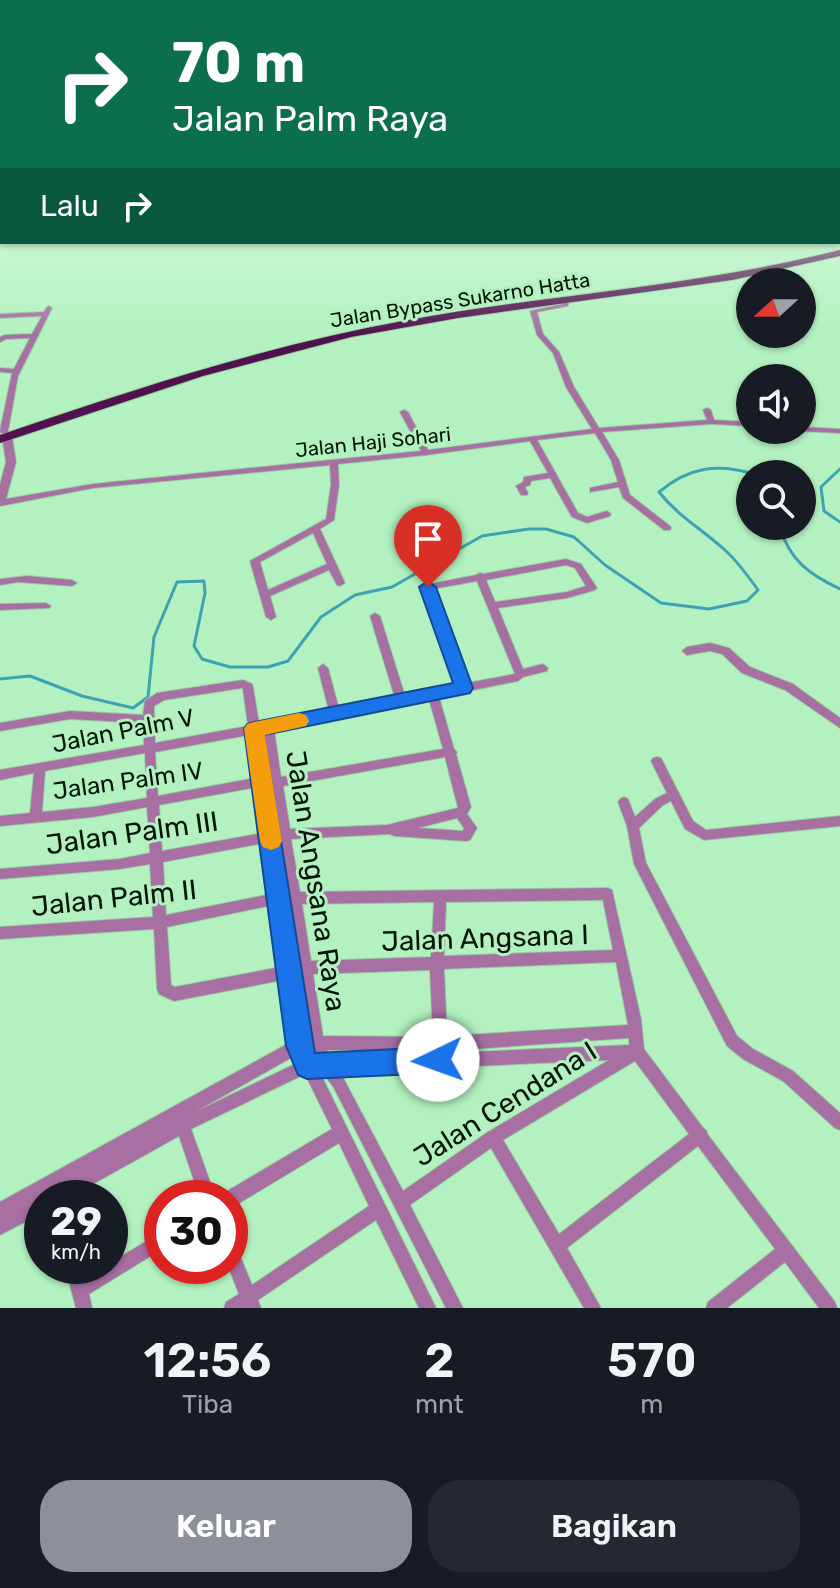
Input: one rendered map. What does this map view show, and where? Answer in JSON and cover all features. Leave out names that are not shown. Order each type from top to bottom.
[{"type":"highway","name":"Jalan Bypass Sukarno Hatta","points":[[3,435],[284,350],[414,322],[730,278],[840,250]]},
{"type":"highway","name":"Jalan Bypass Sukarno Hatta","points":[[3,435],[210,364],[334,333],[489,306],[707,278],[840,250]]},
{"type":"street","points":[[566,300],[566,305],[532,313],[540,335],[553,346],[570,387],[619,469],[620,484],[632,504],[667,528]]},
{"type":"street","points":[[0,316],[47,311],[17,371],[3,435],[11,462],[0,503]]},
{"type":"street","points":[[1,337],[35,336]]},
{"type":"street","points":[[0,370],[17,371]]},
{"type":"street","points":[[707,410],[711,422]]},
{"type":"street","points":[[404,412],[426,453]]},
{"type":"street","name":"Jalan Haji Sohari","points":[[0,503],[93,486],[426,453],[596,431],[711,422],[736,423]]},
{"type":"street","points":[[816,430],[840,431]]},
{"type":"street","points":[[533,440],[578,517],[587,520],[607,514]]},
{"type":"street","points":[[271,617],[255,561],[330,520],[335,485],[334,463]]},
{"type":"street","points":[[524,493],[520,486],[527,483],[527,479],[552,475]]},
{"type":"street","points":[[593,490],[620,484]]},
{"type":"street","points":[[316,529],[340,583]]},
{"type":"street","points":[[464,688],[428,587],[566,562],[578,566],[592,588],[567,595],[493,606]]},
{"type":"street","points":[[264,595],[332,565]]},
{"type":"street","points":[[480,576],[520,674]]},
{"type":"street","points":[[0,582],[28,578],[42,583],[72,583]]},
{"type":"street","points":[[0,607],[46,606]]},
{"type":"street","points":[[375,616],[401,699]]},
{"type":"street","points":[[687,651],[710,647],[725,651],[746,670],[789,687],[840,724]]},
{"type":"street","points":[[323,668],[335,713]]},
{"type":"street","name":"Jalan Palm V","points":[[0,775],[464,688],[518,677],[543,668]]},
{"type":"street","points":[[158,923],[149,704],[161,696],[243,684],[248,687],[261,728],[297,970],[299,1046],[423,1306]]},
{"type":"street","points":[[387,830],[460,813],[465,807],[433,694]]},
{"type":"street","points":[[0,727],[70,715],[148,719]]},
{"type":"street","name":"Jalan Palm IV","points":[[0,821],[36,815],[93,812],[451,752]]},
{"type":"street","points":[[657,761],[693,830],[710,836],[840,821]]},
{"type":"street","points":[[36,815],[40,769]]},
{"type":"street","points":[[633,826],[659,802],[673,795]]},
{"type":"street","points":[[624,802],[633,826],[640,864],[732,1041],[748,1054],[788,1076],[840,1123]]},
{"type":"street","points":[[387,830],[466,836],[471,828],[460,813]]},
{"type":"street","name":"Jalan Palm III","points":[[0,874],[120,864],[277,835],[387,830]]},
{"type":"street","name":"Jalan Palm II","points":[[0,933],[158,923],[287,898],[608,894],[621,956]]},
{"type":"street","points":[[439,1052],[437,965],[440,898]]},
{"type":"street","name":"Jalan Angsana I","points":[[158,923],[162,985],[174,994],[297,970],[621,956]]},
{"type":"street","points":[[621,956],[636,1031],[637,1052],[829,1308]]},
{"type":"street","name":"Jalan Angsana Raya","points":[[297,970],[326,1065],[339,1083],[402,1201],[455,1308]]},
{"type":"street","points":[[180,1118],[307,1066],[636,1031]]},
{"type":"street","points":[[78,1180],[299,1046],[317,1043],[439,1052],[637,1052]]},
{"type":"street","name":"Jalan Cendana I","points":[[402,1201],[493,1137],[637,1052]]},
{"type":"street","points":[[180,1118],[202,1180]]},
{"type":"street","points":[[248,1188],[342,1132]]},
{"type":"street","points":[[558,1245],[701,1135]]},
{"type":"street","points":[[493,1137],[593,1308]]},
{"type":"street","points":[[0,1211],[24,1204]]},
{"type":"street","points":[[232,1308],[251,1302],[379,1209]]},
{"type":"street","points":[[0,1227],[24,1213]]},
{"type":"street","points":[[714,1308],[787,1250]]},
{"type":"street","points":[[82,1300],[144,1254]]},
{"type":"waterway","points":[[0,679],[30,676],[82,696],[133,708],[148,697],[154,637],[177,582],[204,581],[205,593],[194,646],[202,659],[230,667],[268,667],[288,661],[321,617],[355,595],[392,587],[482,536],[529,529],[546,529],[574,537],[605,565],[661,603],[709,609],[747,601],[758,590],[743,569],[659,492],[692,472],[716,468],[736,470]]},
{"type":"waterway","points":[[840,469],[821,487],[824,511],[840,522]]},
{"type":"waterway","points":[[784,540],[802,565],[840,589]]},
{"type":"slow traffic","points":[[271,841],[254,729],[299,721]]},
{"type":"route","points":[[428,587],[464,688],[254,729],[291,972],[299,1046],[307,1066],[438,1060]]}]
